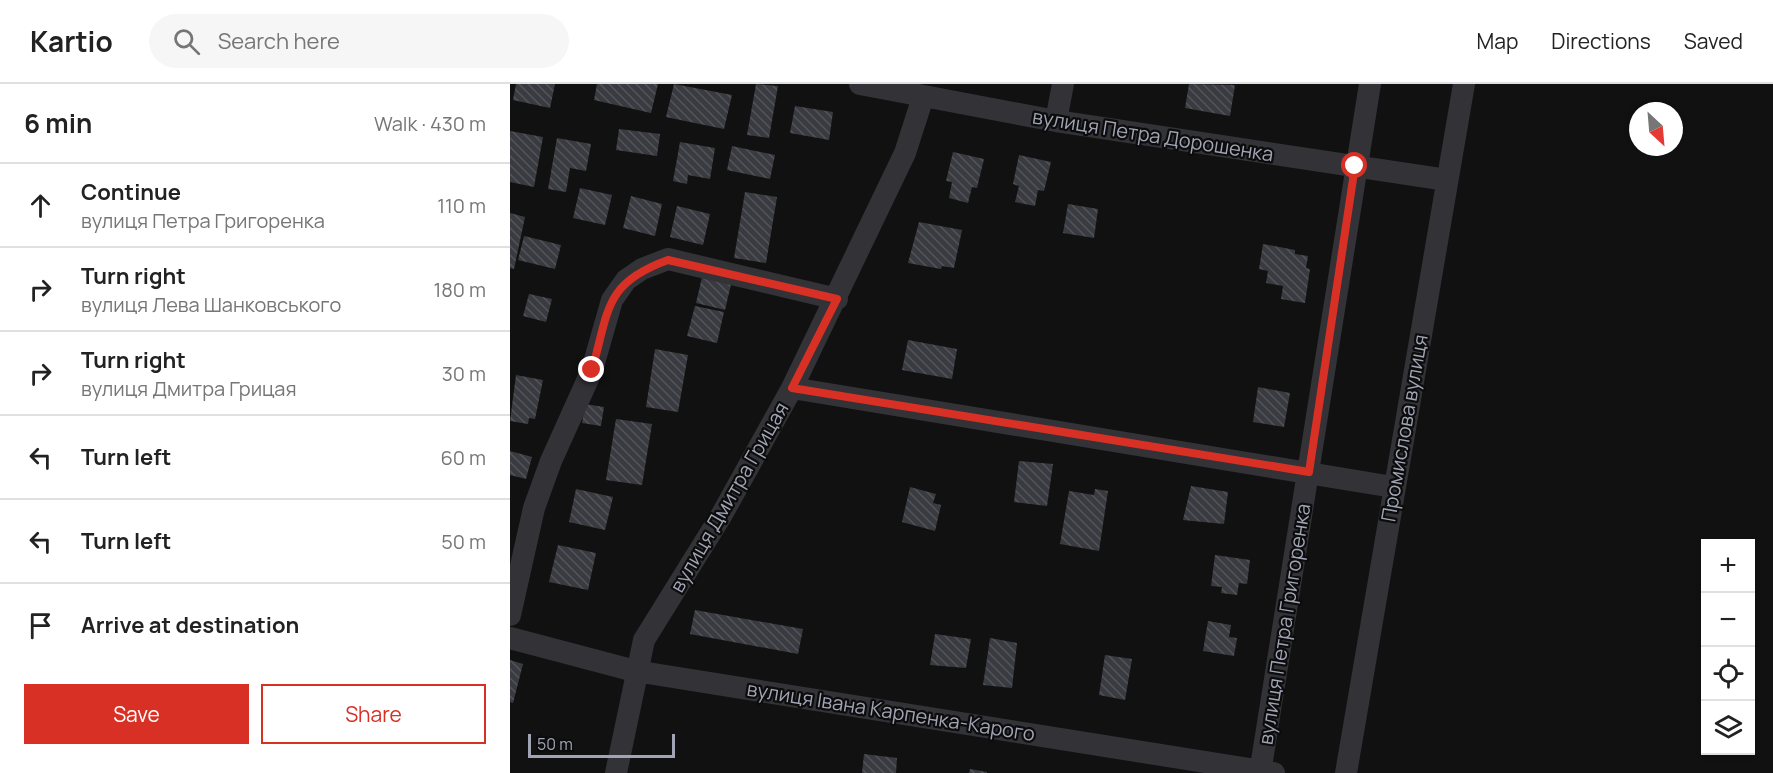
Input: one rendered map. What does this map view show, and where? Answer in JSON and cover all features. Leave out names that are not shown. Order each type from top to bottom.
[{"type":"street","name":"вулиця Петра Дорошенка","points":[[860,84],[1056,122],[1447,180]]},
{"type":"street","points":[[1056,122],[1063,84]]},
{"type":"street","name":"вулиця Петра Григоренка","points":[[1265,772],[1355,166],[1370,84]]},
{"type":"street","name":"Промислова вулиця","points":[[1346,773],[1464,84]]},
{"type":"street","name":"вулиця Дмитра Грицая","points":[[616,773],[635,671],[644,640],[721,516],[792,388],[837,299],[905,153],[923,97]]},
{"type":"street","points":[[510,615],[534,508],[551,461],[592,370],[612,300],[626,280],[642,269],[668,260],[837,299]]},
{"type":"street","points":[[792,388],[1309,472],[1393,488]]},
{"type":"street","name":"вулиця Івана Карпенка-Карого","points":[[510,638],[635,671],[1265,772]]},
{"type":"building","points":[[516,84],[555,84],[550,108],[513,100]]},
{"type":"building","points":[[597,84],[658,84],[651,113],[594,100]]},
{"type":"building","points":[[674,84],[732,95],[724,129],[666,117]]},
{"type":"building","points":[[756,84],[778,86],[769,138],[747,135]]},
{"type":"building","points":[[1189,84],[1235,85],[1230,116],[1185,108]]},
{"type":"building","points":[[795,106],[833,112],[829,140],[790,133]]},
{"type":"building","points":[[619,129],[660,134],[657,156],[616,150]]},
{"type":"building","points":[[510,131],[543,137],[534,187],[510,182]]},
{"type":"building","points":[[557,138],[591,144],[586,171],[570,168],[566,192],[548,189]]},
{"type":"building","points":[[680,142],[715,148],[710,179],[688,175],[687,184],[673,181]]},
{"type":"building","points":[[732,146],[775,155],[770,179],[727,170]]},
{"type":"building","points":[[953,152],[984,159],[977,188],[972,187],[968,203],[949,198],[952,182],[946,181]]},
{"type":"building","points":[[1019,155],[1051,162],[1044,191],[1038,190],[1035,206],[1015,202],[1019,186],[1013,184]]},
{"type":"building","points":[[580,188],[612,195],[605,225],[573,218]]},
{"type":"building","points":[[745,192],[777,197],[766,263],[734,258]]},
{"type":"building","points":[[631,196],[662,204],[655,236],[623,228]]},
{"type":"building","points":[[1068,204],[1098,209],[1094,238],[1063,233]]},
{"type":"building","points":[[677,206],[710,214],[703,245],[670,237]]},
{"type":"building","points":[[510,213],[525,217],[514,269],[510,268]]},
{"type":"building","points":[[919,222],[962,230],[954,268],[942,266],[941,269],[908,263]]},
{"type":"building","points":[[524,236],[561,245],[555,269],[518,260]]},
{"type":"building","points":[[1263,244],[1295,250],[1295,254],[1308,256],[1306,268],[1310,269],[1305,303],[1281,299],[1283,286],[1266,283],[1268,271],[1259,269]]},
{"type":"building","points":[[703,273],[732,280],[725,310],[696,303]]},
{"type":"building","points":[[529,294],[552,299],[546,322],[523,316]]},
{"type":"building","points":[[695,306],[724,312],[717,343],[687,336]]},
{"type":"building","points":[[908,340],[957,349],[952,379],[902,370]]},
{"type":"building","points":[[655,349],[688,355],[678,412],[646,407]]},
{"type":"building","points":[[516,375],[543,380],[535,419],[529,418],[528,424],[510,421]]},
{"type":"building","points":[[1258,387],[1290,393],[1284,427],[1253,422]]},
{"type":"building","points":[[585,404],[604,407],[601,426],[582,423]]},
{"type":"building","points":[[616,419],[652,424],[642,485],[606,480]]},
{"type":"building","points":[[510,451],[532,457],[526,479],[510,475]]},
{"type":"building","points":[[1019,461],[1053,464],[1047,506],[1014,502]]},
{"type":"building","points":[[1191,486],[1228,492],[1224,524],[1183,520]]},
{"type":"building","points":[[910,487],[936,494],[933,503],[941,505],[935,531],[902,522]]},
{"type":"building","points":[[576,489],[613,497],[605,530],[569,522]]},
{"type":"building","points":[[1095,489],[1108,491],[1099,551],[1060,544],[1069,491],[1094,495]]},
{"type":"building","points":[[558,545],[596,553],[588,590],[549,582]]},
{"type":"building","points":[[1215,555],[1250,560],[1247,584],[1239,583],[1237,595],[1221,593],[1222,587],[1211,586]]},
{"type":"building","points":[[695,610],[803,629],[798,654],[690,634]]},
{"type":"building","points":[[1208,621],[1231,625],[1229,637],[1237,638],[1234,656],[1203,651]]},
{"type":"building","points":[[935,634],[971,639],[966,668],[930,665]]},
{"type":"building","points":[[990,638],[1017,643],[1012,688],[983,685]]},
{"type":"building","points":[[1105,655],[1132,659],[1125,700],[1099,695]]},
{"type":"building","points":[[510,660],[523,664],[513,703],[510,702]]},
{"type":"building","points":[[864,754],[897,758],[896,773],[862,773]]},
{"type":"building","points":[[970,769],[987,772],[987,773],[969,773]]},
{"type":"route","points":[[592,370],[612,300],[626,280],[642,269],[668,260],[837,299],[792,388],[1309,472],[1355,166]]}]
